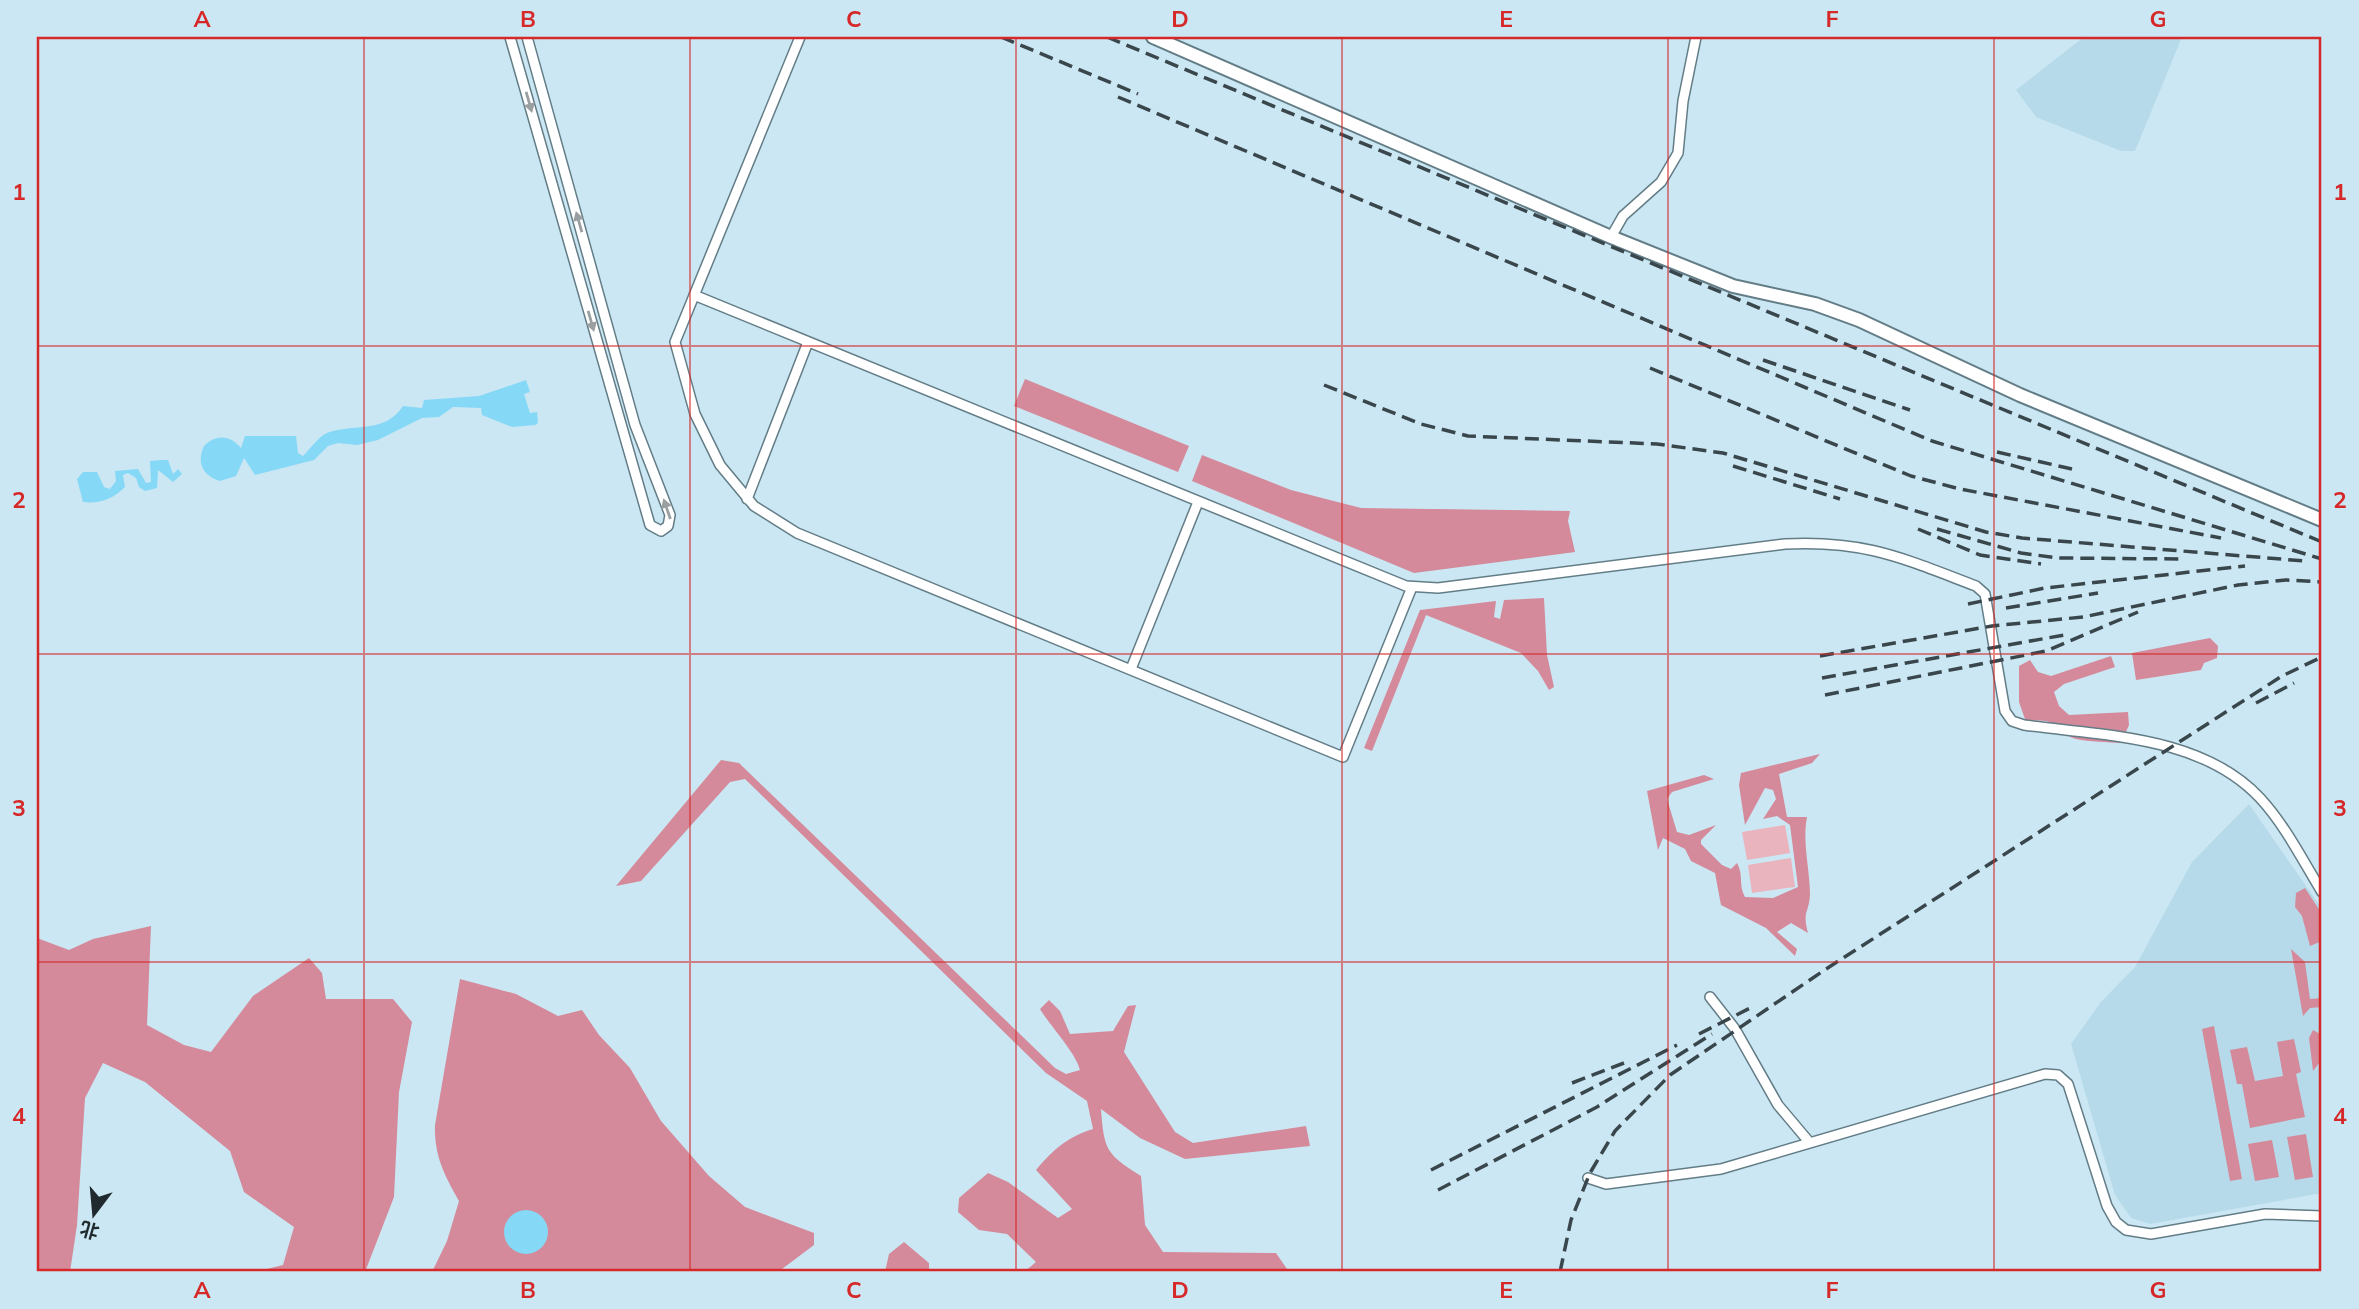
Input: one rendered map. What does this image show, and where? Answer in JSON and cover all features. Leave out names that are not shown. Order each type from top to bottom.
[{"type":"street","points":[[510,37],[620,430],[650,525],[661,531],[668,526],[670,515],[635,425],[527,37]]},
{"type":"street","points":[[800,37],[675,342],[695,414],[706,440],[720,465],[747,499],[776,523],[797,533],[1343,757],[1412,587]]},
{"type":"street","points":[[1153,37],[1611,237],[1733,286],[1815,304],[1859,320],[2032,401],[2322,520]]},
{"type":"street","points":[[1611,237],[1623,216],[1661,182],[1678,153],[1683,101],[1696,37]]},
{"type":"street","points":[[694,295],[1412,587],[1438,588],[1784,544],[1821,542],[1885,551],[1976,586],[1985,594],[2005,710],[2012,720],[2024,725],[2122,738],[2210,760],[2246,784],[2261,800],[2322,892]]},
{"type":"street","points":[[747,499],[808,342]]},
{"type":"street","points":[[1131,669],[1198,502]]},
{"type":"street","points":[[1710,997],[1735,1029],[1778,1105],[1810,1143]]},
{"type":"street","points":[[1588,1178],[1606,1184],[1688,1175],[1810,1143],[2045,1074],[2058,1075],[2070,1090],[2108,1206],[2116,1222],[2126,1230],[2151,1234],[2265,1214],[2322,1216]]},
{"type":"shaded area","points":[[2084,37],[2182,37],[2135,151],[2121,151],[2036,117],[2016,90]]},
{"type":"shaded area","points":[[1025,379],[1189,446],[1178,472],[1014,406]]},
{"type":"shaded area","points":[[1202,455],[1291,490],[1361,508],[1570,511],[1568,521],[1575,552],[1414,573],[1192,481]]},
{"type":"shaded area","points":[[1544,598],[1547,655],[1554,687],[1549,690],[1538,671],[1521,653],[1426,615],[1372,751],[1364,748],[1420,610],[1496,601],[1494,617],[1500,619],[1504,600]]},
{"type":"shaded area","points":[[2210,638],[2218,646],[2217,658],[2204,663],[2201,670],[2136,680],[2132,653]]},
{"type":"shaded area","points":[[2111,656],[2115,667],[2064,684],[2054,692],[2059,706],[2069,715],[2128,712],[2129,725],[2121,743],[2076,739],[2051,723],[2026,722],[2019,702],[2019,666],[2030,660],[2038,672],[2051,676]]},
{"type":"shaded area","points":[[1820,754],[1812,763],[1779,774],[1787,817],[1807,817],[1805,836],[1810,895],[1806,916],[1808,933],[1791,923],[1777,932],[1797,949],[1795,956],[1766,928],[1721,905],[1715,873],[1691,861],[1685,849],[1663,838],[1658,850],[1647,791],[1704,775],[1714,779],[1672,792],[1667,799],[1677,832],[1689,835],[1716,825],[1701,840],[1701,844],[1722,865],[1731,869],[1737,863],[1745,897],[1773,898],[1798,887],[1790,825],[1777,816],[1763,819],[1776,799],[1773,790],[1765,788],[1745,825],[1739,785],[1741,773]]},
{"type":"shaded area","points":[[721,760],[739,763],[1055,1068],[1066,1074],[1080,1070],[1078,1063],[1040,1009],[1049,1000],[1060,1011],[1070,1034],[1113,1031],[1128,1006],[1136,1005],[1124,1052],[1175,1132],[1193,1143],[1306,1126],[1310,1146],[1185,1159],[1140,1138],[1101,1109],[1109,1150],[1120,1162],[1141,1176],[1145,1225],[1163,1252],[1276,1253],[1289,1272],[1024,1272],[1036,1262],[1007,1234],[979,1230],[958,1212],[959,1198],[988,1173],[1008,1182],[1058,1218],[1072,1209],[1036,1170],[1061,1145],[1093,1129],[1087,1101],[1046,1073],[745,779],[730,782],[641,881],[616,886]]},
{"type":"shaded area","points":[[2249,804],[2322,909],[2322,1193],[2150,1224],[2131,1218],[2115,1195],[2071,1044],[2101,1002],[2135,967],[2192,862]]},
{"type":"shaded area","points":[[1785,825],[1790,853],[1747,860],[1742,832]]},
{"type":"shaded area","points":[[1791,858],[1795,887],[1752,893],[1748,865]]},
{"type":"shaded area","points":[[2305,888],[2322,914],[2322,941],[2310,946],[2302,916],[2295,907],[2296,893]]},
{"type":"shaded area","points":[[151,926],[147,1025],[184,1045],[211,1052],[253,996],[309,958],[322,973],[326,999],[393,999],[412,1022],[399,1092],[394,1197],[365,1272],[255,1272],[283,1265],[294,1227],[244,1192],[230,1151],[145,1082],[103,1063],[85,1098],[77,1225],[70,1272],[37,1272],[37,938],[69,950],[93,939]]},
{"type":"shaded area","points":[[2291,949],[2305,962],[2310,999],[2322,998],[2322,1007],[2310,1008],[2303,1016]]},
{"type":"shaded area","points":[[460,979],[516,994],[558,1016],[582,1010],[599,1035],[630,1068],[661,1121],[709,1176],[745,1207],[814,1233],[814,1245],[778,1272],[432,1272],[447,1241],[459,1201],[441,1164],[436,1146],[435,1125]]},
{"type":"shaded area","points":[[2214,1026],[2242,1179],[2230,1181],[2202,1029]]},
{"type":"shaded area","points":[[2313,1030],[2322,1035],[2322,1059],[2313,1071],[2309,1038]]},
{"type":"shaded area","points":[[2294,1039],[2301,1072],[2296,1074],[2305,1117],[2250,1128],[2242,1084],[2237,1084],[2230,1050],[2247,1047],[2255,1081],[2283,1076],[2277,1042]]},
{"type":"shaded area","points":[[2306,1134],[2313,1177],[2295,1180],[2287,1137]]},
{"type":"shaded area","points":[[2272,1140],[2279,1177],[2255,1181],[2248,1144]]},
{"type":"shaded area","points":[[904,1242],[929,1263],[929,1272],[885,1272],[889,1254]]},
{"type":"water","points":[[526,380],[530,392],[524,394],[530,413],[537,412],[538,423],[535,425],[512,427],[482,415],[481,408],[453,407],[439,417],[422,418],[378,440],[357,445],[338,443],[328,446],[314,460],[255,475],[244,458],[236,476],[220,481],[209,476],[201,463],[204,446],[213,439],[228,438],[241,448],[245,436],[296,436],[298,453],[303,456],[327,433],[387,421],[403,406],[422,408],[424,400],[479,396]]},
{"type":"water","points":[[168,460],[173,474],[178,469],[182,474],[173,482],[158,470],[157,488],[145,491],[139,487],[136,478],[128,473],[123,475],[125,487],[116,495],[106,500],[83,502],[77,479],[83,472],[97,472],[104,487],[110,489],[116,481],[115,471],[138,469],[146,483],[151,482],[150,461]]},
{"type":"water","points":[[526,1210],[542,1216],[548,1232],[542,1248],[526,1254],[510,1248],[504,1232],[510,1216]]},
{"type":"railway","points":[[1001,37],[1138,94]]},
{"type":"railway","points":[[1107,37],[2322,542]]},
{"type":"railway","points":[[1118,97],[1932,441],[2322,559]]},
{"type":"railway","points":[[1763,360],[1910,410]]},
{"type":"railway","points":[[1650,368],[1911,476],[1960,489],[2221,538]]},
{"type":"railway","points":[[1324,385],[1421,424],[1468,436],[1657,444],[1723,453],[1986,532],[2022,538],[2305,561]]},
{"type":"railway","points":[[1997,452],[2072,469]]},
{"type":"railway","points":[[1733,466],[1840,499]]},
{"type":"railway","points":[[1918,529],[1980,555],[2041,564]]},
{"type":"railway","points":[[1937,529],[2021,553],[2058,558],[2181,559]]},
{"type":"railway","points":[[1968,604],[2045,588],[2245,566]]},
{"type":"railway","points":[[1820,656],[1992,626],[2083,617],[2238,585],[2286,580],[2322,582]]},
{"type":"railway","points":[[2006,608],[2098,593]]},
{"type":"railway","points":[[1825,695],[2046,651],[2138,612]]},
{"type":"railway","points":[[1822,678],[2070,634]]},
{"type":"railway","points":[[1560,1272],[1571,1220],[1590,1173],[1615,1131],[1670,1075],[1826,969],[2282,676],[2322,657]]},
{"type":"railway","points":[[2256,703],[2294,683]]},
{"type":"railway","points":[[1699,1034],[1752,1007]]},
{"type":"railway","points":[[1438,1190],[1597,1107],[1712,1034]]},
{"type":"railway","points":[[1431,1170],[1677,1045]]},
{"type":"railway","points":[[1572,1083],[1624,1063]]}]
